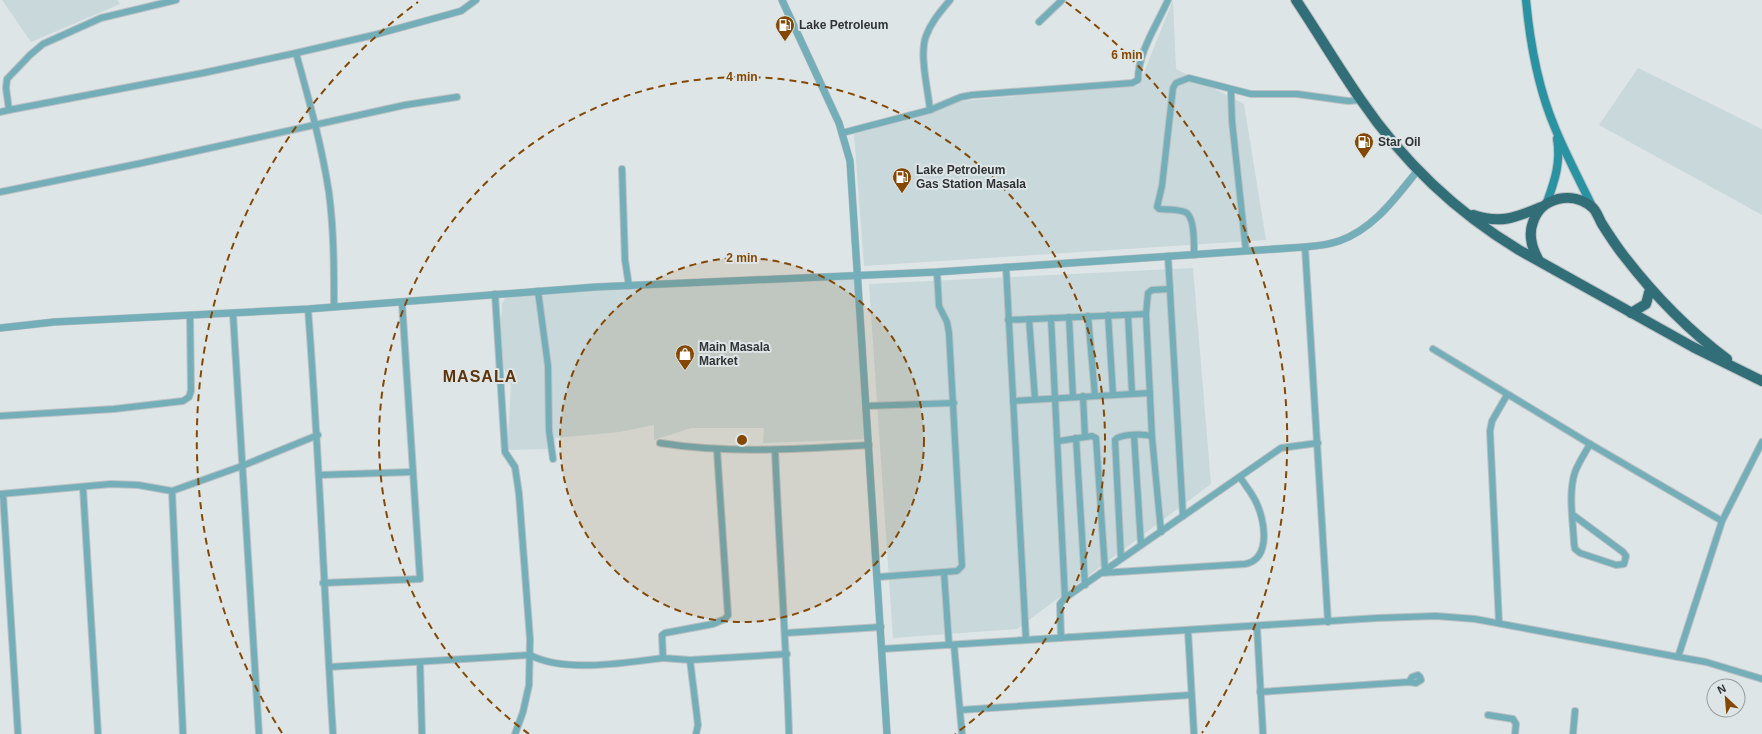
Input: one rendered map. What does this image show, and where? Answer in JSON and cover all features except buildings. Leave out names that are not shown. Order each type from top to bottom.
[{"type":"highway","points":[[1296,0],[1361,100],[1389,136],[1418,170],[1465,212],[1506,242],[1693,347],[1762,381]]},
{"type":"highway","points":[[1465,212],[1485,219],[1507,220],[1556,199],[1570,198],[1593,208],[1619,249],[1650,289],[1694,334],[1743,371]]},
{"type":"highway","points":[[1538,259],[1532,246],[1531,233],[1534,219],[1544,204]]},
{"type":"highway","points":[[1631,313],[1646,304],[1650,289]]},
{"type":"main road","points":[[1526,0],[1528,25],[1537,72],[1554,126],[1559,150],[1559,162],[1544,204]]},
{"type":"main road","points":[[1554,126],[1593,208]]},
{"type":"street","points":[[10,110],[6,88],[7,79],[43,44],[101,18],[176,0]]},
{"type":"street","points":[[0,112],[203,73],[374,35],[461,11],[476,0]]},
{"type":"street","points":[[782,0],[842,133],[850,161],[887,734]]},
{"type":"street","points":[[930,110],[923,49],[926,36],[933,21],[950,0]]},
{"type":"street","points":[[1039,22],[1062,0]]},
{"type":"street","points":[[842,133],[930,110],[961,97],[972,95],[1136,82],[1138,80],[1145,46],[1156,28],[1168,0]]},
{"type":"street","points":[[296,53],[316,125],[329,194],[333,236],[334,306]]},
{"type":"street","points":[[1194,255],[1192,222],[1190,216],[1183,211],[1159,209],[1157,206],[1162,186],[1173,88],[1176,83],[1189,78],[1251,94],[1298,94],[1348,102],[1361,100]]},
{"type":"street","points":[[1232,90],[1232,121],[1246,251]]},
{"type":"street","points":[[0,192],[316,125],[404,104],[457,97]]},
{"type":"street","points":[[622,169],[624,243],[629,286]]},
{"type":"street","points":[[0,328],[54,322],[233,314],[538,291],[858,274],[937,272],[1306,247],[1339,241],[1359,231],[1378,216],[1418,170]]},
{"type":"street","points":[[1306,247],[1328,622]]},
{"type":"street","points":[[1168,256],[1183,516]]},
{"type":"street","points":[[1006,267],[1026,640]]},
{"type":"street","points":[[878,577],[944,572],[960,569],[963,561],[949,333],[947,322],[940,306],[937,272]]},
{"type":"street","points":[[1161,532],[1152,437],[1146,314],[1148,293],[1152,290],[1170,289]]},
{"type":"street","points":[[538,291],[548,366],[549,432],[553,459]]},
{"type":"street","points":[[495,294],[505,452],[515,467],[519,494],[530,639],[529,685],[523,712],[515,734]]},
{"type":"street","points":[[323,583],[420,579],[402,302]]},
{"type":"street","points":[[308,309],[318,435],[323,583],[333,734]]},
{"type":"street","points":[[233,314],[259,734]]},
{"type":"street","points":[[1008,320],[1146,314]]},
{"type":"street","points":[[0,416],[114,409],[183,401],[189,397],[191,391],[190,315]]},
{"type":"street","points":[[1108,315],[1113,394]]},
{"type":"street","points":[[1128,315],[1132,393]]},
{"type":"street","points":[[1088,316],[1095,396]]},
{"type":"street","points":[[1069,317],[1074,397]]},
{"type":"street","points":[[1051,318],[1065,598]]},
{"type":"street","points":[[1029,319],[1035,399]]},
{"type":"street","points":[[1433,348],[1507,395],[1722,520]]},
{"type":"street","points":[[1013,401],[1150,392]]},
{"type":"street","points":[[1499,623],[1490,431],[1492,421],[1507,395]]},
{"type":"street","points":[[1083,396],[1085,437]]},
{"type":"street","points":[[866,406],[954,403]]},
{"type":"street","points":[[18,734],[1,494],[83,488],[111,484],[138,485],[172,491],[242,466],[318,435]]},
{"type":"street","points":[[1134,435],[1141,545]]},
{"type":"street","points":[[1121,558],[1115,440],[1120,436],[1148,435],[1152,437]]},
{"type":"street","points":[[1058,441],[1085,437],[1094,437],[1097,440],[1103,572]]},
{"type":"street","points":[[1076,438],[1085,584]]},
{"type":"street","points":[[1678,657],[1722,520],[1762,442]]},
{"type":"street","points":[[660,443],[717,450],[775,450],[869,445]]},
{"type":"street","points":[[1061,638],[1060,604],[1065,598],[1281,448],[1318,443]]},
{"type":"street","points":[[1573,515],[1623,552],[1626,556],[1624,564],[1616,565],[1580,553],[1575,549],[1573,515],[1573,486],[1575,473],[1590,444]]},
{"type":"street","points":[[663,658],[662,635],[665,632],[713,624],[725,619],[728,615],[717,450]]},
{"type":"street","points":[[775,450],[780,561],[786,633],[789,734]]},
{"type":"street","points":[[319,475],[413,472]]},
{"type":"street","points":[[1103,572],[1244,564],[1254,561],[1263,547],[1261,516],[1256,501],[1240,477]]},
{"type":"street","points":[[83,488],[98,734]]},
{"type":"street","points":[[172,491],[183,734]]},
{"type":"street","points":[[944,572],[962,734]]},
{"type":"street","points":[[882,649],[1436,616],[1499,623],[1706,662],[1762,679]]},
{"type":"street","points":[[786,633],[881,627]]},
{"type":"street","points":[[1257,627],[1263,734]]},
{"type":"street","points":[[1188,631],[1194,734]]},
{"type":"street","points":[[329,667],[530,655],[540,660],[568,665],[663,658],[690,660],[787,654]]},
{"type":"street","points":[[690,660],[698,725],[696,734]]},
{"type":"street","points":[[420,662],[422,734]]},
{"type":"street","points":[[1260,692],[1409,682]]},
{"type":"street","points":[[960,710],[1191,695]]},
{"type":"street","points":[[1573,734],[1575,711]]},
{"type":"street","points":[[1488,715],[1513,719],[1516,724],[1515,734]]},
{"type":"shaded area","points":[[2,0],[117,0],[120,4],[31,42]]},
{"type":"shaded area","points":[[1173,0],[1176,69],[1244,104],[1266,240],[864,266],[854,134],[962,101],[1139,85]]},
{"type":"shaded area","points":[[1638,68],[1762,129],[1762,215],[1599,125]]},
{"type":"shaded area","points":[[1193,268],[1211,484],[1017,629],[893,638],[869,284]]},
{"type":"shaded area","name":"Main Masala Market","points":[[858,276],[870,439],[763,443],[764,428],[691,428],[654,440],[654,425],[619,432],[555,438],[553,449],[507,450],[511,386],[499,355],[502,304],[508,292]]},
{"type":"place","name":"Lake Petroleum","points":[[785,42]]},
{"type":"place","name":"Star Oil","points":[[1364,159]]},
{"type":"place","name":"Lake Petroleum Gas Station Masala","points":[[902,194]]},
{"type":"place","name":"Main Masala Market","points":[[685,371]]},
{"type":"district","name":"MASALA","points":[[480,376]]}]
